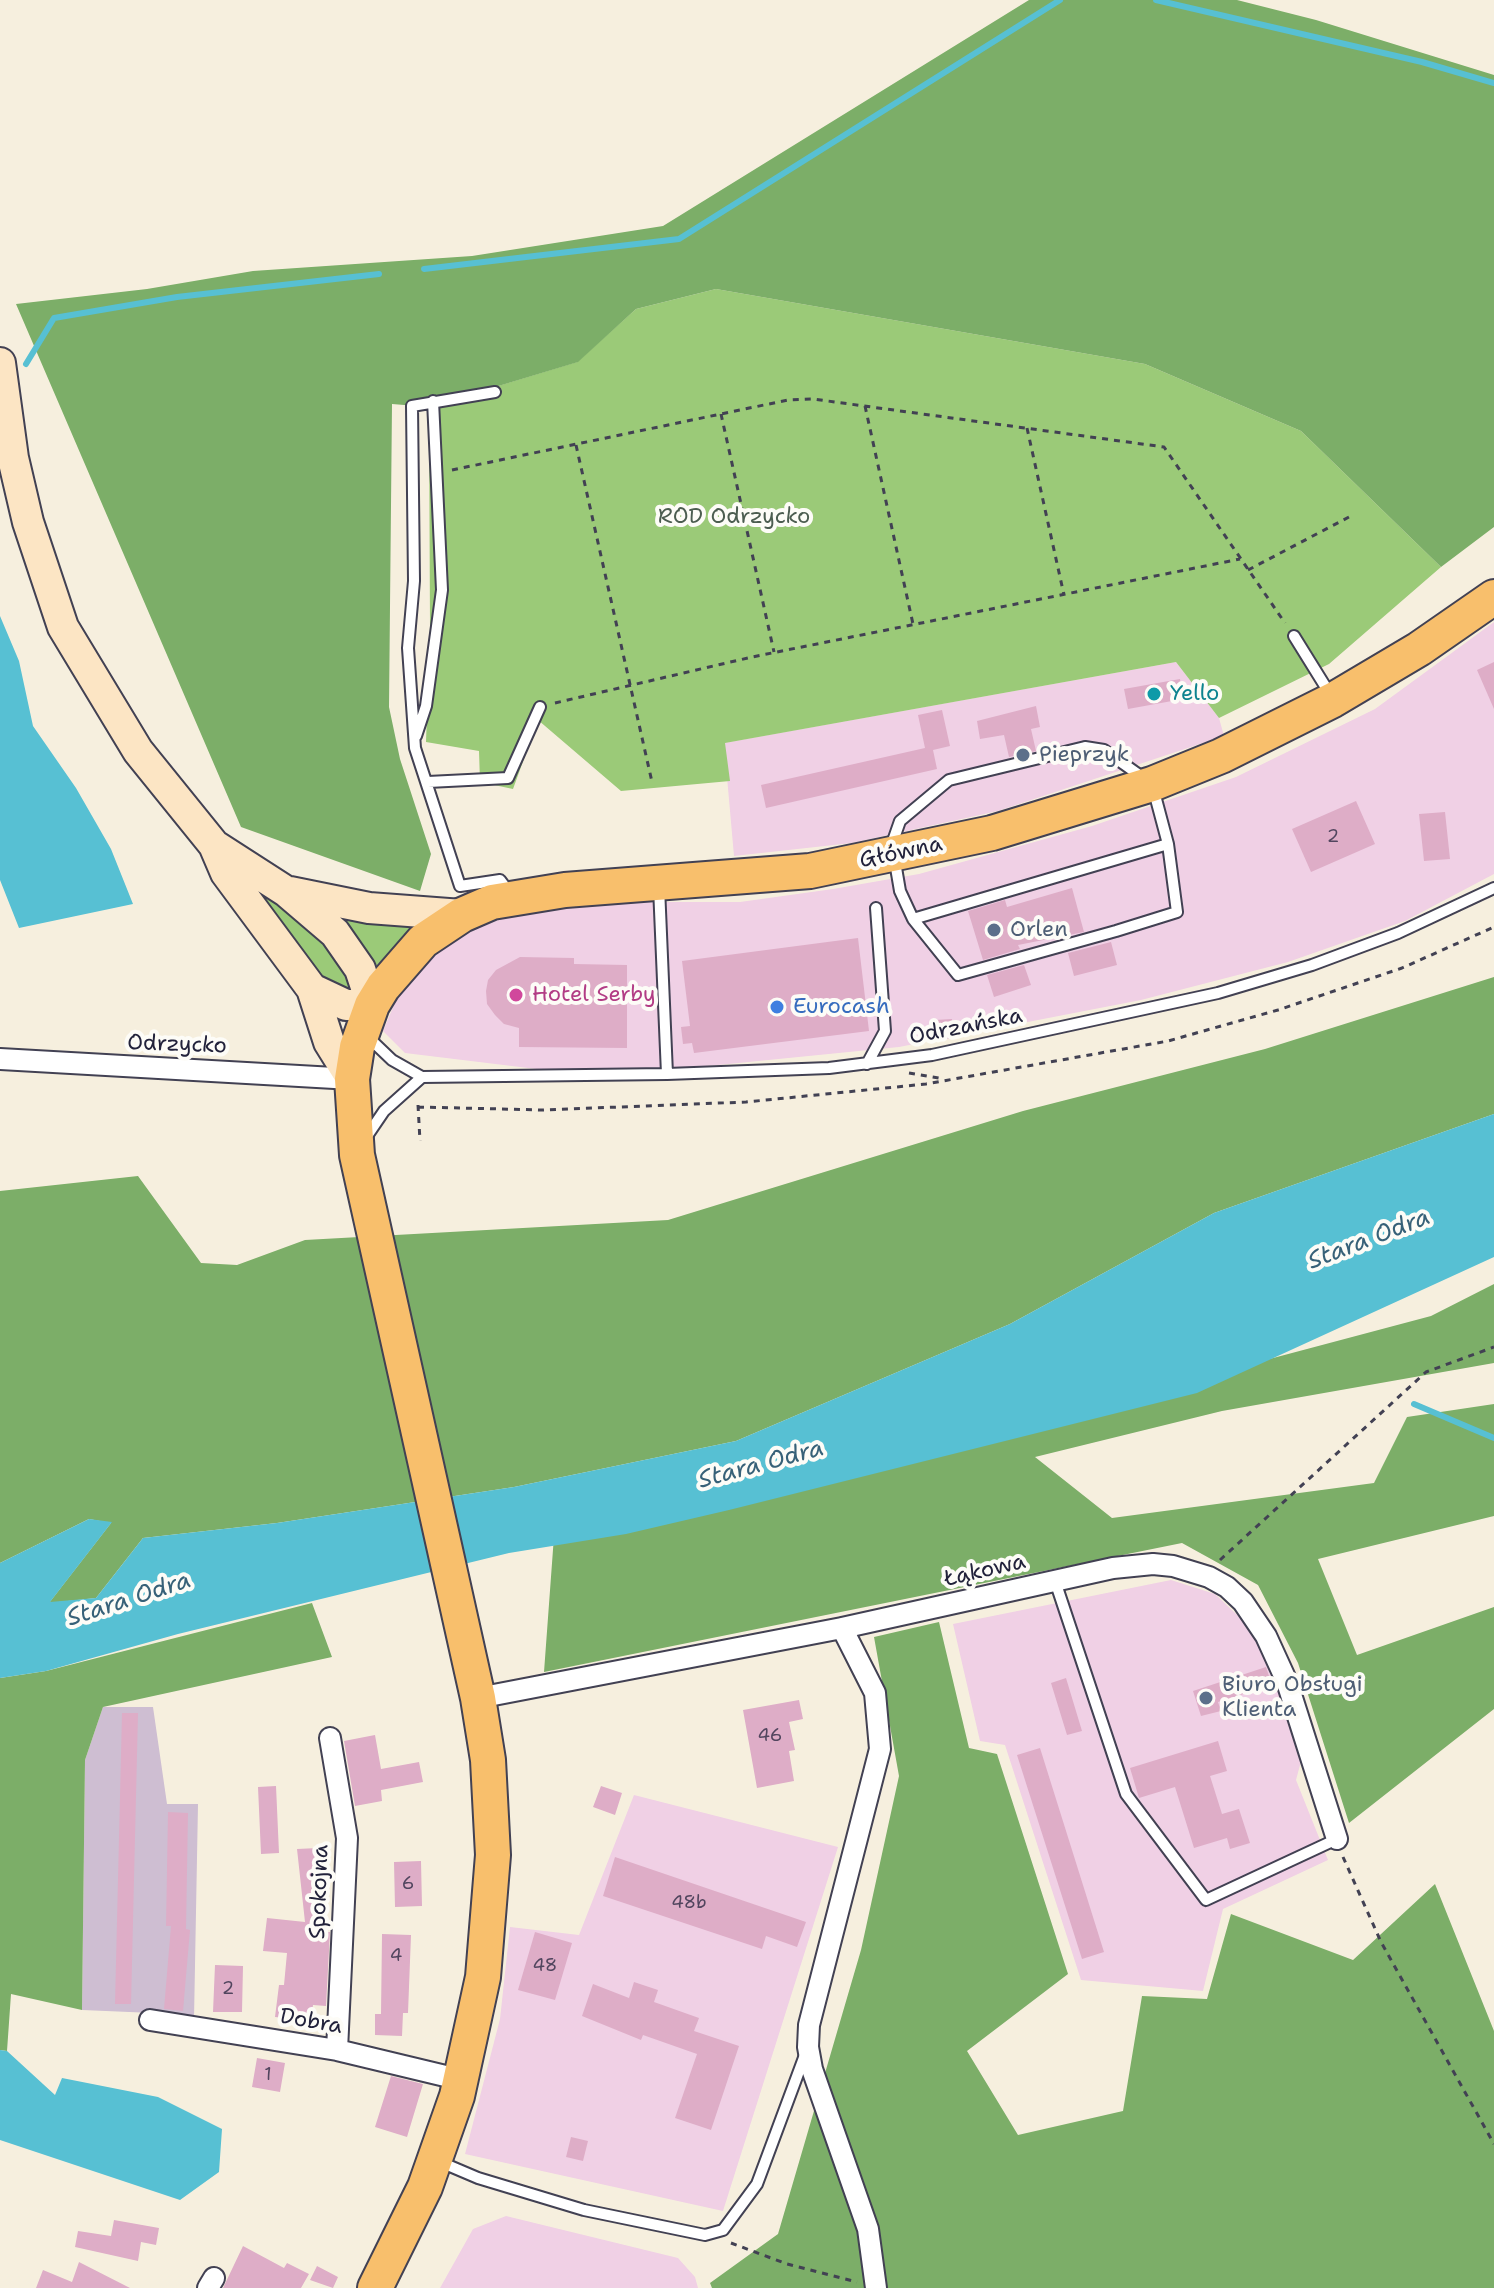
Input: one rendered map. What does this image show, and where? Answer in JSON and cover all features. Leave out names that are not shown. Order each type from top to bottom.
[{"type":"main road","points":[[0,363],[13,458],[28,522],[63,627],[138,751],[214,845],[226,873],[312,989],[329,1042],[352,1079]]},
{"type":"main road","name":"Główna","points":[[375,2288],[405,2231],[436,2160],[462,2080],[483,1977],[492,1884],[488,1760],[478,1698],[357,1155],[352,1079],[367,1018],[408,954],[462,915],[513,897],[565,890],[810,871],[894,856],[1042,820],[1152,784],[1221,756],[1333,700],[1419,649],[1494,597]]},
{"type":"main road","points":[[214,845],[287,892],[335,933],[354,959],[367,1018]]},
{"type":"main road","points":[[287,892],[369,908],[462,915]]},
{"type":"main road","points":[[312,989],[367,1018]]},
{"type":"street","name":"Odrzycko","points":[[0,1059],[352,1079]]},
{"type":"street","name":"Łąkowa","points":[[478,1698],[842,1628],[1055,1581],[1153,1564],[1209,1577],[1243,1602],[1266,1636],[1287,1682],[1337,1839]]},
{"type":"street","points":[[842,1628],[875,1693],[880,1749],[809,2025],[808,2047],[816,2083],[868,2229],[875,2286]]},
{"type":"street","name":"Spokojna","points":[[330,1738],[347,1838],[337,2050]]},
{"type":"street","name":"Dobra","points":[[150,2020],[337,2050],[462,2080]]},
{"type":"lane","points":[[495,392],[412,406],[414,581],[408,648],[415,740],[460,886],[500,880],[513,897]]},
{"type":"lane","points":[[415,740],[426,706],[442,590],[433,401]]},
{"type":"lane","points":[[1294,636],[1333,700]]},
{"type":"lane","points":[[428,782],[508,778],[540,707]]},
{"type":"lane","points":[[1085,747],[1104,750],[1152,784],[1168,844],[1177,912],[958,975],[913,919],[900,891],[893,841],[900,821],[949,780],[1085,747]]},
{"type":"lane","points":[[913,919],[1168,844]]},
{"type":"lane","points":[[659,885],[667,1074]]},
{"type":"lane","name":"Odrzańska","points":[[422,1077],[667,1074],[867,1064],[932,1055],[1218,993],[1312,965],[1398,933],[1494,888]]},
{"type":"lane","points":[[867,1064],[885,1031],[876,908]]},
{"type":"lane","points":[[357,1155],[384,1111],[422,1077],[392,1060],[367,1018]]},
{"type":"lane","points":[[1055,1581],[1126,1794],[1206,1900],[1337,1839]]},
{"type":"lane","points":[[436,2160],[478,2178],[584,2210],[705,2235],[723,2230],[757,2184],[808,2047]]},
{"type":"path","points":[[437,473],[721,414],[813,399],[1164,447],[1294,636]]},
{"type":"path","points":[[865,406],[914,625]]},
{"type":"path","points":[[721,414],[774,652]]},
{"type":"path","points":[[1027,428],[1064,595]]},
{"type":"path","points":[[576,445],[652,782]]},
{"type":"path","points":[[1248,570],[1349,517]]},
{"type":"path","points":[[540,707],[774,652],[1241,559]]},
{"type":"path","points":[[420,1141],[418,1104],[543,1110],[746,1102],[926,1084],[1182,1037],[1278,1010],[1402,968],[1494,927]]},
{"type":"path","points":[[1209,1577],[1223,1556],[1265,1516],[1426,1372],[1494,1347]]},
{"type":"path","points":[[1337,1839],[1352,1883],[1381,1942],[1494,2144]]},
{"type":"path","points":[[705,2235],[801,2268],[875,2286]]},
{"type":"shaded area","points":[[1494,622],[1494,874],[1405,921],[1288,962],[1141,1000],[899,1047],[688,1068],[553,1071],[405,1053],[383,1031],[399,993],[434,954],[478,923],[538,909],[639,902],[740,902],[833,889],[919,874],[1092,826],[1236,777],[1375,709]]},
{"type":"shaded area","points":[[1176,662],[1219,718],[1224,736],[998,811],[852,843],[734,856],[724,743]]},
{"type":"shaded area","points":[[1171,1580],[1215,1594],[1253,1630],[1303,1754],[1296,1780],[1328,1860],[1223,1909],[1203,1991],[1081,1980],[1005,1745],[980,1741],[953,1624]]},
{"type":"shaded area","points":[[103,1707],[153,1707],[167,1804],[198,1804],[194,2019],[153,2013],[82,2010],[85,1760]]},
{"type":"shaded area","points":[[634,1795],[838,1847],[723,2211],[465,2154],[500,2019],[510,1927],[579,1935]]},
{"type":"shaded area","points":[[506,2216],[678,2258],[695,2277],[698,2288],[440,2288],[473,2229]]},
{"type":"green space","points":[[1029,0],[1237,0],[1316,20],[1494,75],[1494,527],[1441,567],[1301,431],[1145,364],[716,289],[636,309],[578,362],[429,407],[392,404],[389,707],[400,759],[431,854],[420,891],[241,827],[16,304],[147,289],[253,271],[472,256],[663,226]]},
{"type":"green space","name":"ROD Odrzycko","points":[[716,289],[1145,364],[1301,431],[1441,567],[1329,664],[1219,718],[1176,662],[725,743],[730,781],[621,791],[538,720],[513,789],[480,782],[479,751],[426,742],[430,627],[429,407],[577,362],[636,309]]},
{"type":"green space","points":[[234,863],[341,957],[356,995],[320,978]]},
{"type":"green space","points":[[328,907],[423,920],[374,968]]},
{"type":"green space","points":[[1494,977],[1494,1114],[1214,1213],[1010,1324],[736,1441],[514,1487],[277,1523],[143,1538],[96,1598],[49,1603],[111,1523],[89,1519],[0,1563],[0,1191],[138,1176],[201,1263],[237,1265],[305,1240],[668,1220],[1023,1111],[1265,1049]]},
{"type":"green space","points":[[1494,1284],[1494,1363],[1222,1411],[1035,1457],[1112,1518],[1374,1483],[1407,1417],[1494,1404],[1494,1516],[1318,1559],[1357,1655],[1494,1607],[1494,1709],[1349,1823],[1298,1663],[1258,1585],[1182,1543],[544,1672],[554,1536],[1183,1382],[1431,1316]]},
{"type":"green space","points":[[312,1603],[332,1657],[103,1707],[85,1760],[82,2010],[11,1994],[7,2051],[0,2050],[0,1678],[46,1671]]},
{"type":"green space","points":[[939,1622],[969,1748],[997,1754],[1068,1974],[967,2051],[1018,2135],[1123,2111],[1142,1996],[1207,1999],[1231,1914],[1353,1960],[1435,1884],[1494,2031],[1494,2288],[712,2288],[710,2283],[778,2234],[861,1950],[899,1776],[874,1637]]},
{"type":"water","points":[[0,616],[19,661],[33,726],[76,788],[111,849],[133,904],[19,928],[0,880]]},
{"type":"water","name":"Stara Odra","points":[[1494,1114],[1494,1257],[1197,1393],[729,1510],[626,1534],[509,1553],[178,1634],[46,1671],[0,1678],[0,1563],[89,1519],[112,1522],[50,1602],[96,1598],[143,1538],[277,1523],[514,1487],[736,1441],[1010,1324],[1214,1213]]},
{"type":"water","points":[[0,2050],[7,2051],[55,2095],[62,2078],[158,2097],[222,2129],[219,2172],[180,2200],[0,2140]]},
{"type":"building","points":[[1494,662],[1494,709],[1477,670]]},
{"type":"building","name":"Yello","points":[[1180,679],[1183,699],[1128,709],[1124,689]]},
{"type":"building","points":[[1036,706],[1040,727],[1031,729],[1036,751],[1009,757],[1004,735],[980,739],[977,721]]},
{"type":"building","points":[[942,710],[950,746],[933,750],[937,769],[766,808],[761,785],[925,748],[918,715]]},
{"type":"building","points":[[1356,801],[1375,844],[1311,872],[1292,829]]},
{"type":"building","points":[[1445,812],[1450,859],[1424,861],[1419,814]]},
{"type":"building","points":[[1072,888],[1084,932],[1018,945],[1020,949],[983,960],[968,911],[1005,900],[1007,907]]},
{"type":"building","name":"Eurocash","points":[[858,938],[869,1031],[694,1053],[692,1043],[683,1044],[681,1027],[690,1026],[682,961]]},
{"type":"building","points":[[1111,942],[1117,965],[1074,976],[1068,953]]},
{"type":"building","points":[[520,957],[574,958],[574,964],[627,965],[627,1048],[519,1047],[519,1028],[504,1024],[495,1015],[487,1004],[486,991],[488,980],[496,970]]},
{"type":"building","points":[[1024,965],[1031,985],[994,997],[987,975]]},
{"type":"building","points":[[952,1019],[954,1038],[937,1040],[935,1020]]},
{"type":"building","points":[[1266,1667],[1272,1685],[1218,1702],[1221,1711],[1201,1716],[1193,1691]]},
{"type":"building","points":[[1066,1678],[1082,1731],[1067,1735],[1051,1683]]},
{"type":"building","points":[[799,1700],[803,1719],[789,1722],[795,1750],[789,1751],[794,1781],[757,1788],[743,1710]]},
{"type":"building","points":[[122,1713],[138,1713],[131,2004],[115,2004]]},
{"type":"building","points":[[375,1735],[381,1769],[419,1762],[423,1782],[381,1790],[382,1801],[355,1806],[344,1741]]},
{"type":"building","points":[[1218,1741],[1227,1771],[1210,1776],[1222,1814],[1239,1809],[1250,1843],[1230,1849],[1227,1838],[1194,1848],[1175,1787],[1139,1798],[1130,1768]]},
{"type":"building","points":[[1040,1748],[1104,1952],[1082,1959],[1017,1755]]},
{"type":"building","points":[[276,1786],[279,1853],[261,1854],[258,1787]]},
{"type":"building","points":[[601,1786],[622,1793],[615,1815],[593,1807]]},
{"type":"building","points":[[168,1812],[188,1813],[186,1929],[190,1930],[183,2011],[164,2009],[171,1926],[166,1926]]},
{"type":"building","points":[[318,1848],[320,1874],[325,1874],[327,1909],[319,1909],[319,1932],[330,1932],[326,2006],[313,2005],[311,2021],[275,2017],[279,1985],[284,1985],[287,1953],[263,1951],[267,1918],[305,1922],[297,1849]]},
{"type":"building","points":[[615,1857],[806,1922],[797,1947],[766,1936],[762,1949],[603,1896]]},
{"type":"building","points":[[421,1861],[422,1906],[395,1907],[394,1862]]},
{"type":"building","points":[[535,1932],[572,1943],[555,2000],[518,1990]]},
{"type":"building","points":[[382,1934],[411,1935],[408,2013],[403,2013],[402,2036],[375,2035],[375,2014],[381,2014]]},
{"type":"building","points":[[215,1965],[243,1966],[242,2012],[213,2012]]},
{"type":"building","points":[[634,1982],[658,1990],[654,2002],[699,2018],[694,2031],[739,2046],[711,2130],[675,2118],[697,2054],[643,2035],[641,2040],[582,2016],[593,1984],[629,1998]]},
{"type":"building","points":[[257,2058],[285,2063],[280,2092],[252,2087]]},
{"type":"building","points":[[391,2076],[423,2084],[407,2137],[375,2127]]},
{"type":"building","points":[[571,2137],[588,2141],[583,2161],[566,2157]]},
{"type":"building","points":[[114,2220],[159,2228],[156,2245],[141,2242],[138,2261],[75,2247],[78,2231],[111,2236]]},
{"type":"building","points":[[243,2246],[284,2268],[287,2263],[309,2274],[301,2288],[223,2288]]},
{"type":"building","points":[[79,2262],[130,2288],[36,2288],[43,2270],[72,2282]]},
{"type":"building","points":[[317,2266],[338,2277],[333,2288],[310,2280]]},
{"type":"waterway","points":[[424,269],[679,239],[1060,0]]},
{"type":"waterway","points":[[1156,0],[1422,62],[1494,83]]},
{"type":"waterway","points":[[26,364],[54,318],[177,297],[379,274]]},
{"type":"waterway","points":[[1414,1404],[1494,1438]]},
{"type":"place","name":"Yello","points":[[1154,694]]},
{"type":"place","name":"Pieprzyk","points":[[1023,755]]},
{"type":"place","name":"Orlen","points":[[994,930]]},
{"type":"place","name":"Hotel Serby","points":[[516,995]]},
{"type":"place","name":"Eurocash","points":[[777,1007]]},
{"type":"place","name":"Biuro Obsługi Klienta","points":[[1206,1698]]}]
